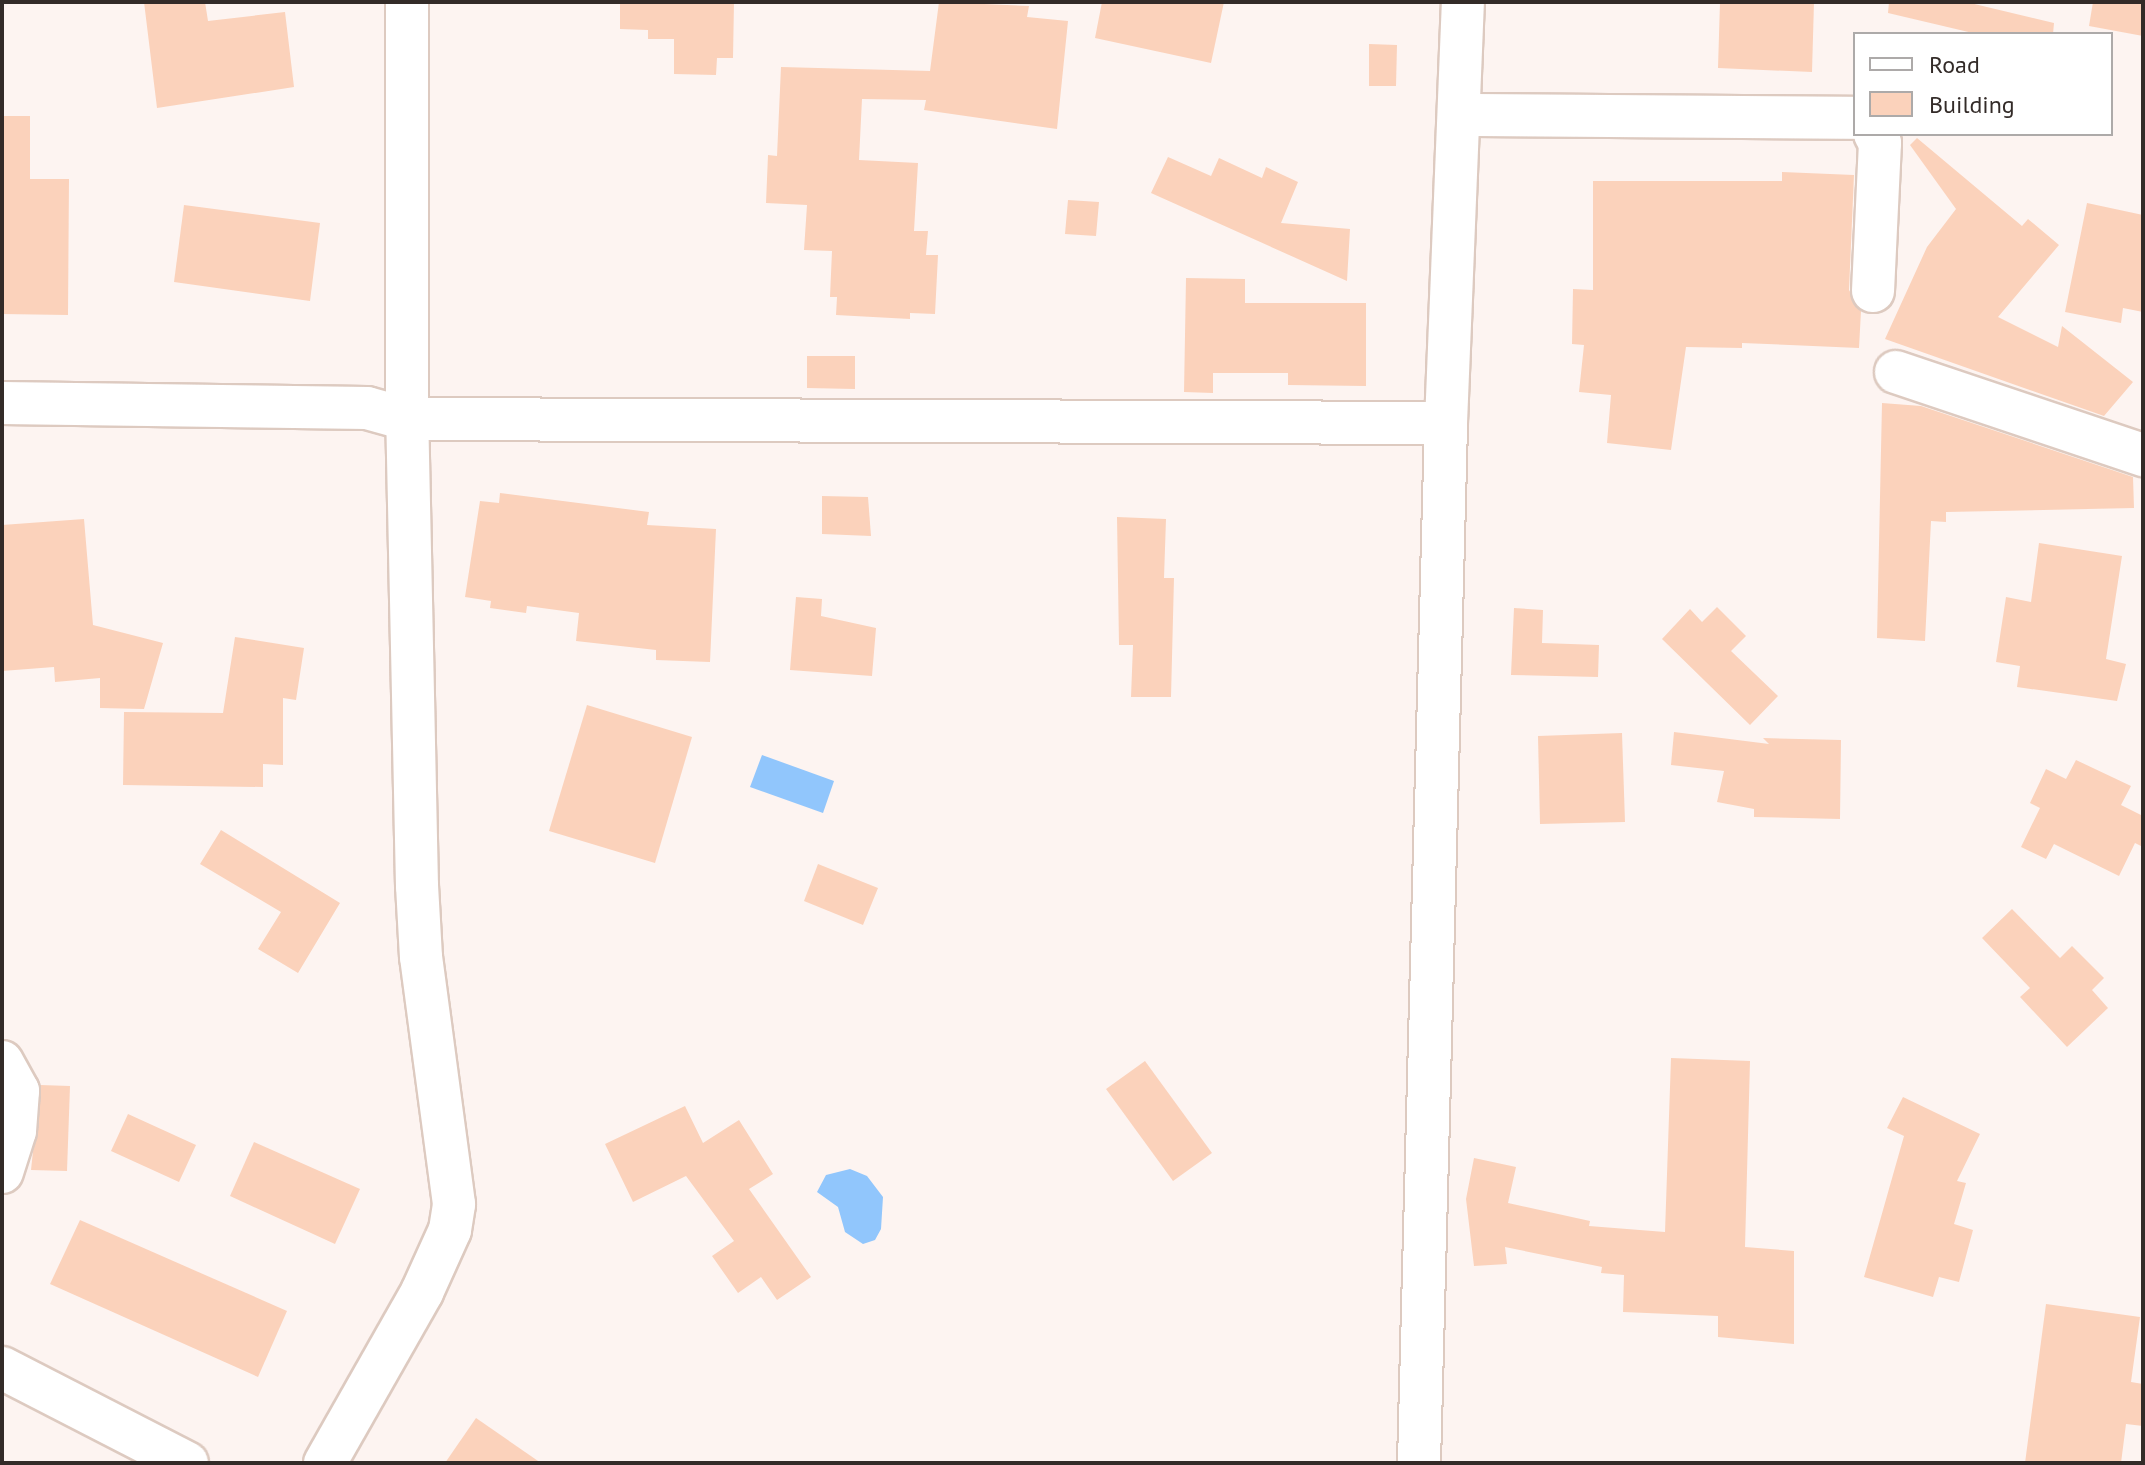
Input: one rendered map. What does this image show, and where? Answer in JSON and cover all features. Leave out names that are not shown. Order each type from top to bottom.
[{"type":"street","points":[[325,1463],[422,1292],[450,1230],[454,1204],[421,957],[407,419],[407,2]]},
{"type":"street","points":[[1419,1463],[1446,423],[1463,115],[1463,2]]},
{"type":"street","points":[[1463,115],[1853,118]]},
{"type":"street","points":[[1873,291],[1880,143],[1876,136]]},
{"type":"street","points":[[1896,372],[2143,455]]},
{"type":"street","points":[[2,403],[367,408],[407,419],[1446,423]]},
{"type":"street","points":[[2,1062],[18,1091],[15,1131],[2,1172]]},
{"type":"street","points":[[2,1368],[187,1463]]},
{"type":"water","points":[[762,755],[834,781],[823,813],[750,787]]},
{"type":"water","points":[[850,1169],[867,1176],[883,1197],[881,1229],[875,1240],[863,1244],[845,1232],[838,1207],[817,1192],[826,1175]]},
{"type":"building","points":[[144,2],[205,2],[208,21],[285,12],[294,87],[157,108]]},
{"type":"building","points":[[620,2],[734,2],[733,58],[717,58],[716,75],[674,74],[674,39],[648,39],[648,30],[620,29]]},
{"type":"building","points":[[939,2],[1029,6],[1027,17],[1068,21],[1057,129],[924,110],[926,100],[862,99],[859,160],[918,163],[914,231],[928,231],[926,255],[938,255],[935,314],[910,313],[910,319],[836,315],[837,297],[830,297],[832,251],[804,250],[807,205],[766,203],[768,155],[777,156],[781,67],[930,71]]},
{"type":"building","points":[[1102,2],[1224,2],[1211,63],[1095,38]]},
{"type":"building","points":[[1720,2],[1814,2],[1812,72],[1718,68]]},
{"type":"building","points":[[1889,2],[1966,2],[2054,23],[2053,32],[1969,32],[1888,13]]},
{"type":"building","points":[[2093,2],[2143,2],[2143,36],[2089,26]]},
{"type":"building","points":[[1369,44],[1397,45],[1396,86],[1369,86]]},
{"type":"building","points":[[2,116],[30,116],[30,179],[69,179],[68,315],[2,314]]},
{"type":"building","points":[[1917,138],[2022,226],[2028,219],[2059,245],[1998,317],[2058,347],[2062,326],[2133,382],[2104,416],[1885,339],[1927,247],[1956,209],[1910,145]]},
{"type":"building","points":[[1168,157],[1211,176],[1219,158],[1262,178],[1266,167],[1298,182],[1281,223],[1350,229],[1347,281],[1151,193]]},
{"type":"building","points":[[1782,172],[1854,175],[1849,290],[1861,311],[1859,348],[1742,343],[1742,348],[1686,347],[1671,450],[1607,443],[1611,395],[1579,392],[1584,345],[1572,344],[1573,289],[1593,290],[1593,181],[1782,181]]},
{"type":"building","points":[[1068,200],[1099,202],[1096,236],[1065,234]]},
{"type":"building","points":[[2087,203],[2143,215],[2143,312],[2123,308],[2121,323],[2065,312]]},
{"type":"building","points":[[184,205],[320,223],[310,301],[174,282]]},
{"type":"building","points":[[1186,278],[1245,279],[1245,303],[1366,303],[1366,386],[1288,385],[1288,373],[1213,373],[1213,393],[1184,392]]},
{"type":"building","points":[[807,356],[855,356],[855,389],[807,388]]},
{"type":"building","points":[[1882,403],[1921,406],[2133,477],[2134,508],[1946,512],[1946,522],[1931,521],[1925,641],[1877,638]]},
{"type":"building","points":[[500,493],[649,512],[647,525],[716,529],[710,662],[656,660],[656,650],[576,641],[579,613],[527,606],[526,613],[490,608],[491,601],[465,597],[480,501],[499,503]]},
{"type":"building","points":[[822,496],[868,497],[871,536],[822,534]]},
{"type":"building","points":[[1117,517],[1166,519],[1164,578],[1174,578],[1171,697],[1131,697],[1133,645],[1119,645]]},
{"type":"building","points":[[84,519],[93,625],[163,643],[144,709],[100,708],[100,678],[55,682],[54,667],[2,671],[2,525]]},
{"type":"building","points":[[2039,543],[2122,556],[2106,659],[2126,664],[2117,701],[2017,687],[2020,666],[1996,662],[2006,597],[2031,602]]},
{"type":"building","points":[[796,597],[822,599],[821,616],[876,628],[872,676],[790,670]]},
{"type":"building","points":[[1717,607],[1746,636],[1731,651],[1778,696],[1750,725],[1662,639],[1690,609],[1702,622]]},
{"type":"building","points":[[1514,608],[1543,610],[1542,643],[1599,645],[1598,677],[1511,675]]},
{"type":"building","points":[[235,637],[304,648],[296,700],[283,698],[283,765],[263,764],[263,787],[123,785],[124,712],[223,713]]},
{"type":"building","points":[[587,705],[692,737],[655,863],[549,831]]},
{"type":"building","points":[[1674,732],[1769,744],[1763,738],[1841,740],[1840,819],[1754,817],[1754,809],[1717,802],[1724,771],[1671,765]]},
{"type":"building","points":[[1622,733],[1625,822],[1540,824],[1538,736]]},
{"type":"building","points":[[2076,760],[2131,786],[2121,805],[2143,816],[2143,847],[2135,843],[2119,876],[2054,844],[2046,859],[2021,847],[2040,808],[2030,803],[2046,769],[2066,779]]},
{"type":"building","points":[[221,830],[340,903],[298,973],[258,949],[281,912],[200,864]]},
{"type":"building","points":[[818,864],[878,888],[863,925],[804,901]]},
{"type":"building","points":[[2012,909],[2060,958],[2072,946],[2104,978],[2092,990],[2108,1008],[2067,1047],[2020,997],[2030,988],[1982,938]]},
{"type":"building","points":[[1671,1058],[1750,1061],[1745,1247],[1794,1251],[1794,1344],[1718,1337],[1718,1316],[1623,1312],[1624,1275],[1601,1273],[1602,1267],[1505,1247],[1507,1264],[1474,1266],[1466,1199],[1474,1158],[1516,1167],[1508,1203],[1590,1221],[1589,1226],[1665,1232]]},
{"type":"building","points":[[1145,1061],[1212,1153],[1173,1181],[1106,1089]]},
{"type":"building","points":[[40,1085],[70,1086],[67,1171],[31,1170]]},
{"type":"building","points":[[1903,1097],[1980,1134],[1957,1181],[1966,1183],[1954,1224],[1973,1230],[1959,1282],[1939,1277],[1933,1297],[1864,1277],[1904,1136],[1887,1128]]},
{"type":"building","points":[[685,1106],[703,1143],[739,1120],[773,1174],[749,1189],[811,1277],[777,1300],[761,1277],[738,1293],[712,1256],[734,1241],[686,1176],[633,1202],[605,1144]]},
{"type":"building","points":[[128,1114],[196,1145],[179,1182],[111,1151]]},
{"type":"building","points":[[254,1142],[360,1189],[335,1244],[230,1196]]},
{"type":"building","points":[[80,1220],[287,1311],[258,1377],[50,1284]]},
{"type":"building","points":[[2046,1304],[2140,1317],[2131,1382],[2143,1384],[2143,1426],[2126,1424],[2121,1463],[2025,1463]]},
{"type":"building","points":[[476,1418],[541,1463],[445,1463]]}]
